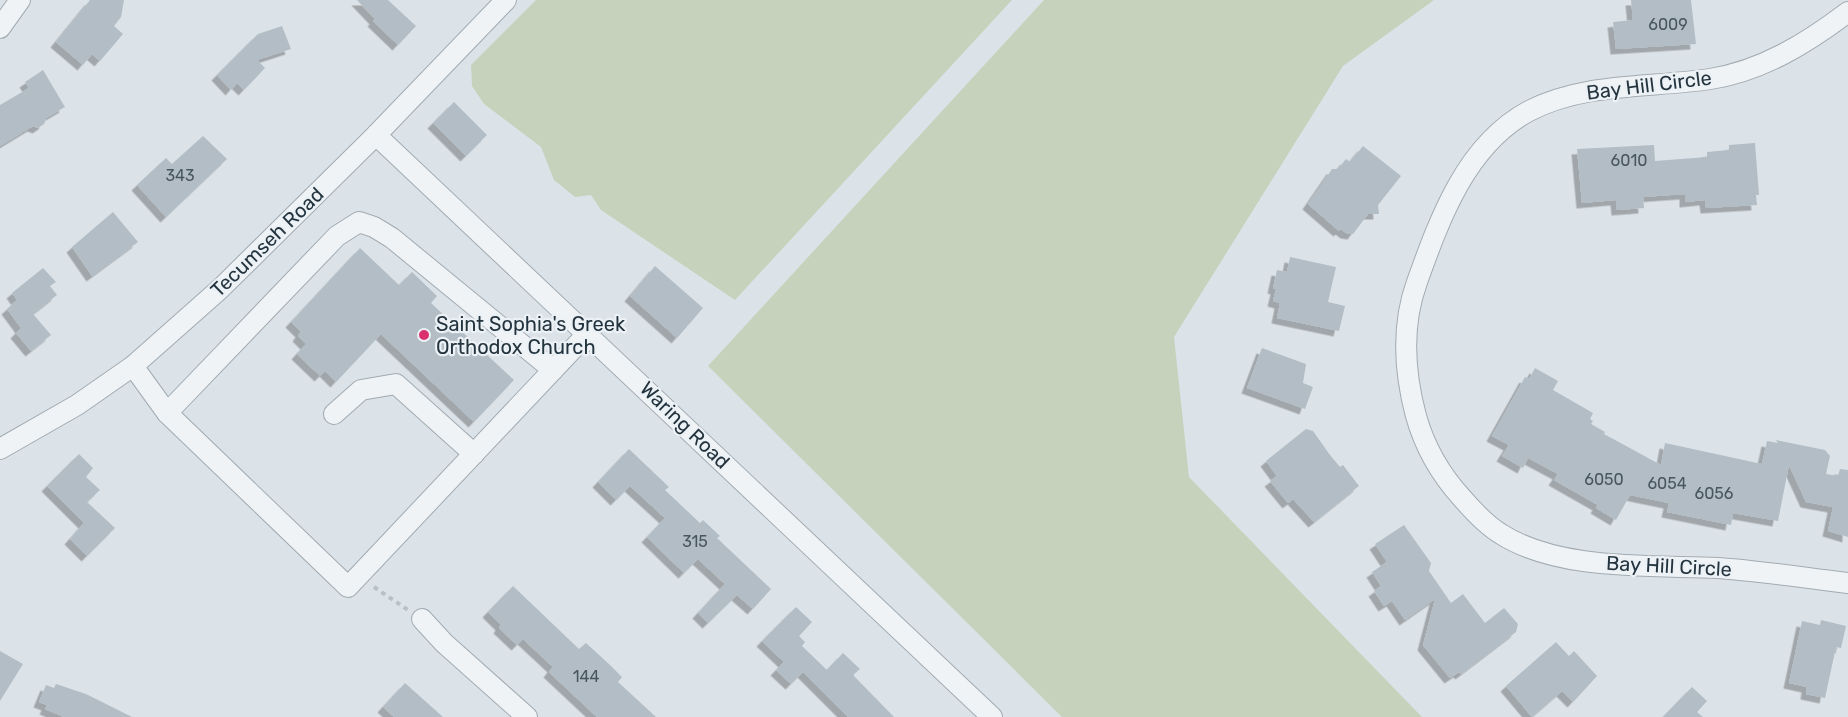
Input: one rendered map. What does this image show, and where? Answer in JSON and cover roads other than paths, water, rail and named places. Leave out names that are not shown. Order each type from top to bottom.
[{"type":"street","points":[[0,28],[20,0]]},
{"type":"street","name":"Tecumseh Road","points":[[0,449],[77,405],[133,366],[220,289],[376,135],[506,0]]},
{"type":"street","name":"Bay Hill Circle","points":[[1848,12],[1813,39],[1759,66],[1713,78],[1580,92],[1531,111],[1510,123],[1472,161],[1437,225],[1410,302],[1404,338],[1412,400],[1422,440],[1444,479],[1478,517],[1503,536],[1540,551],[1587,561],[1746,570],[1848,584]]},
{"type":"street","name":"Waring Road","points":[[376,135],[992,717]]},
{"type":"street","points":[[167,413],[247,333],[337,236],[358,222],[374,227],[392,238],[553,370]]},
{"type":"street","points":[[133,366],[167,413],[348,587],[588,333]]},
{"type":"street","points":[[334,414],[361,390],[396,384],[474,453]]},
{"type":"street","points":[[422,618],[444,643],[527,717]]},
{"type":"place","name":"Saint Sophia's Greek Orthodox Church","points":[[424,335]]}]
